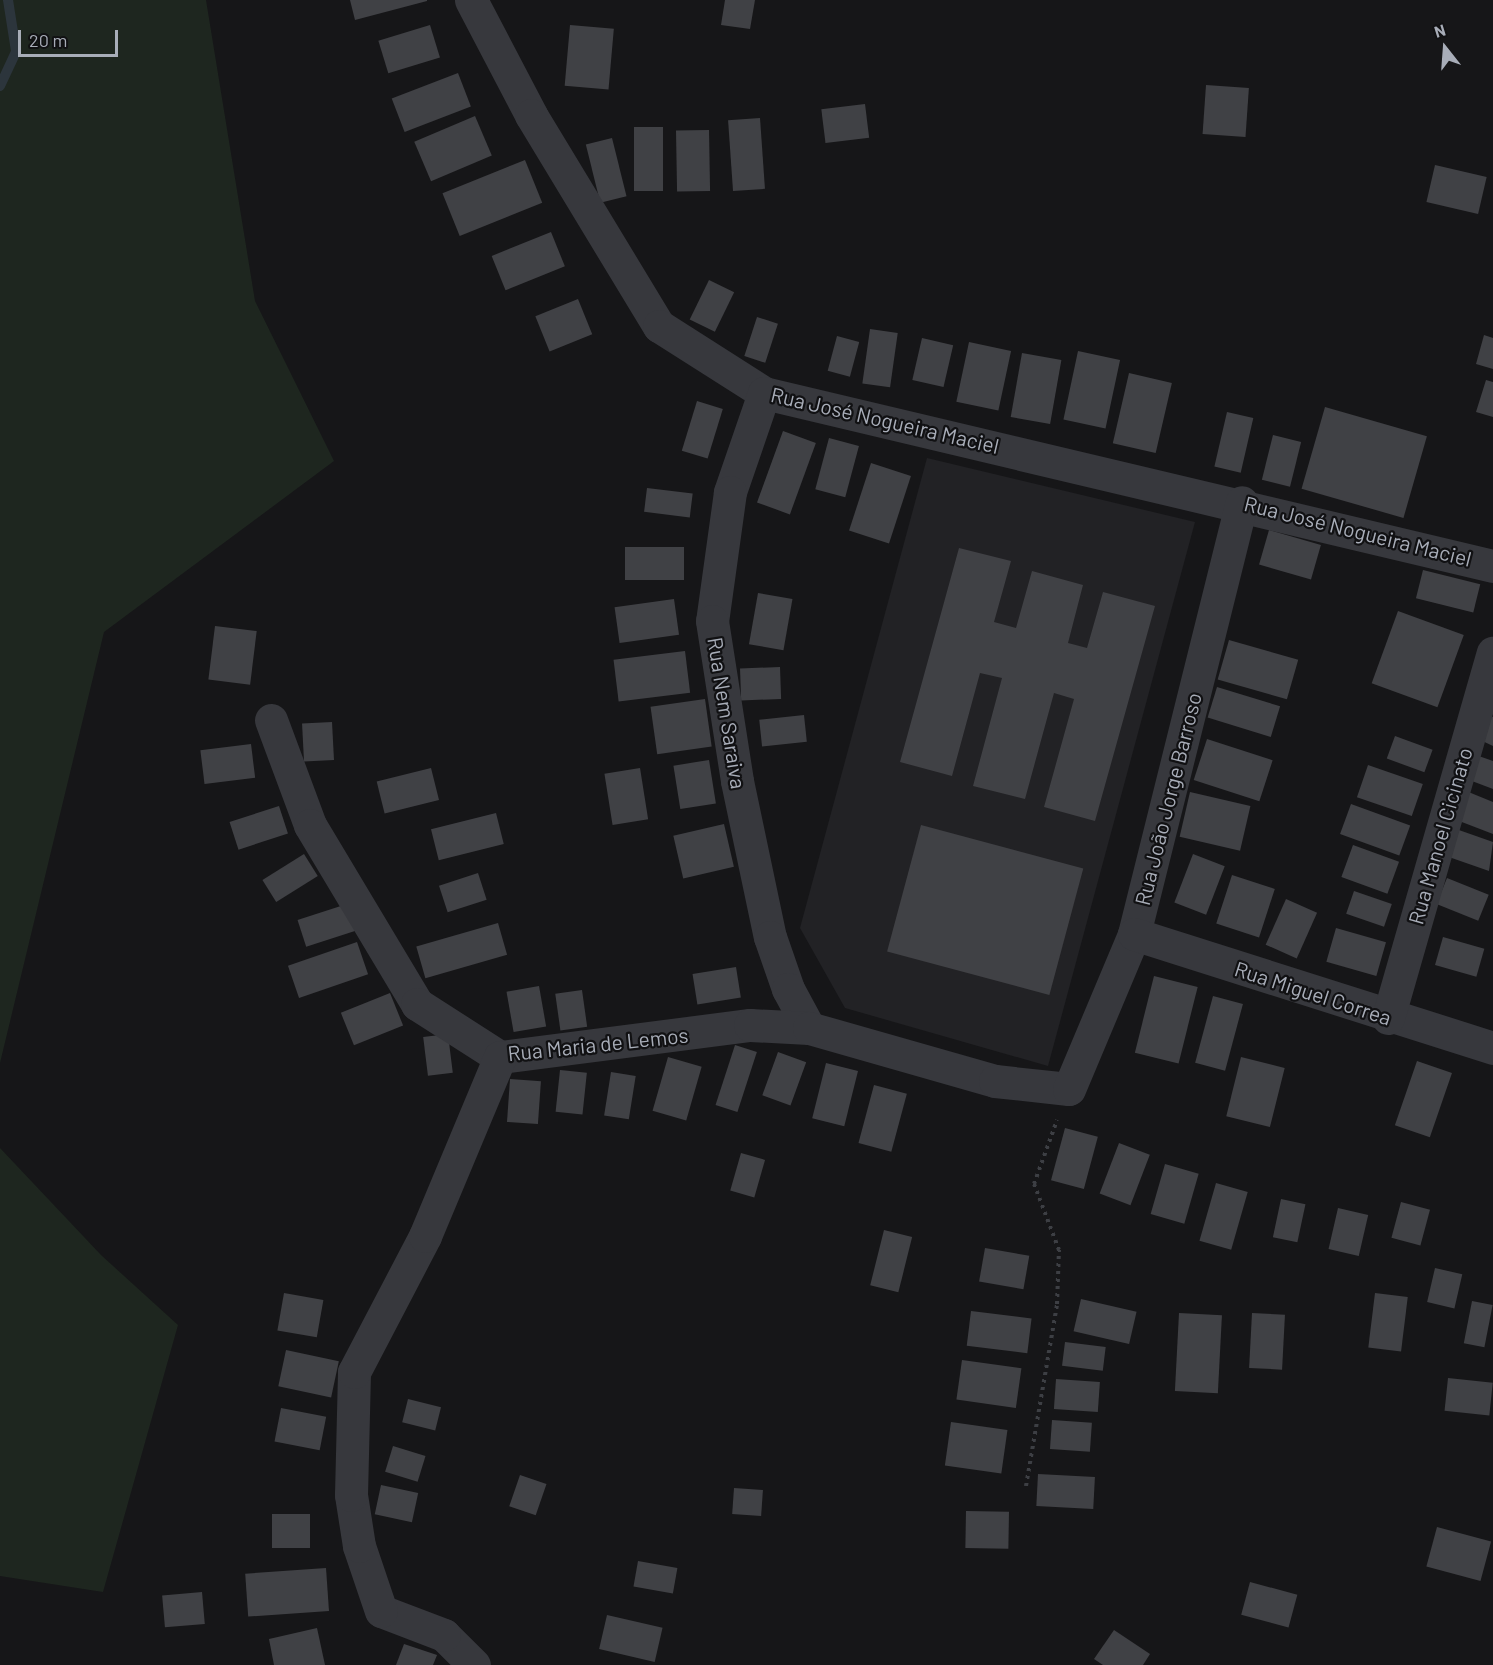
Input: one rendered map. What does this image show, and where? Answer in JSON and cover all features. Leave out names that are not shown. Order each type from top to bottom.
[{"type":"street","name":"Rua José Nogueira Maciel","points":[[471,0],[531,115],[659,326],[764,393],[1242,502],[1493,566]]},
{"type":"street","name":"Rua Nem Saraiva","points":[[764,393],[730,492],[712,621],[737,781],[770,937],[809,1028]]},
{"type":"street","name":"Rua João Jorge Barroso","points":[[1069,1089],[1134,934],[1242,502]]},
{"type":"street","name":"Rua Manoel Cicinato","points":[[1388,1018],[1493,653]]},
{"type":"street","name":"Rua Maria de Lemos","points":[[272,720],[310,825],[417,1004],[500,1057],[750,1025],[809,1028],[995,1081],[1069,1089]]},
{"type":"street","name":"Rua Miguel Correa","points":[[1134,934],[1388,1018],[1493,1048]]},
{"type":"street","points":[[474,1665],[444,1635],[381,1611],[359,1546],[351,1495],[354,1372],[425,1236],[500,1057]]},
{"type":"path","points":[[1026,1486],[1057,1304],[1059,1250],[1034,1184],[1069,1089]]},
{"type":"shaded area","points":[[0,0],[206,0],[255,301],[334,461],[104,632],[0,1063]]},
{"type":"shaded area","points":[[927,458],[1195,522],[1048,1066],[845,1008],[800,928]]},
{"type":"shaded area","points":[[0,1148],[101,1255],[178,1325],[103,1592],[0,1576]]},
{"type":"building","points":[[350,0],[427,0],[427,1],[355,20]]},
{"type":"building","points":[[725,0],[755,0],[750,29],[721,25]]},
{"type":"building","points":[[430,25],[440,58],[388,73],[378,41]]},
{"type":"building","points":[[570,25],[614,29],[609,90],[565,86]]},
{"type":"building","points":[[458,73],[471,107],[405,132],[392,98]]},
{"type":"building","points":[[1206,85],[1249,88],[1245,137],[1203,134]]},
{"type":"building","points":[[865,104],[869,138],[825,143],[821,109]]},
{"type":"building","points":[[475,116],[492,156],[431,181],[414,142]]},
{"type":"building","points":[[760,118],[765,189],[733,191],[728,120]]},
{"type":"building","points":[[634,127],[663,127],[663,191],[634,191]]},
{"type":"building","points":[[709,130],[710,191],[677,192],[676,131]]},
{"type":"building","points":[[612,138],[627,196],[600,203],[586,145]]},
{"type":"building","points":[[525,160],[542,203],[460,236],[442,193]]},
{"type":"building","points":[[1435,165],[1487,177],[1478,214],[1426,202]]},
{"type":"building","points":[[551,232],[565,266],[506,290],[492,256]]},
{"type":"building","points":[[709,280],[734,292],[715,332],[690,320]]},
{"type":"building","points":[[578,299],[592,334],[550,351],[535,316]]},
{"type":"building","points":[[757,317],[778,324],[765,363],[744,356]]},
{"type":"building","points":[[870,329],[898,333],[890,387],[862,383]]},
{"type":"building","points":[[1484,335],[1493,338],[1493,369],[1476,364]]},
{"type":"building","points":[[837,336],[859,342],[850,377],[828,371]]},
{"type":"building","points":[[922,338],[953,345],[944,387],[912,380]]},
{"type":"building","points":[[969,342],[1011,351],[998,411],[956,402]]},
{"type":"building","points":[[1078,351],[1120,360],[1106,428],[1063,419]]},
{"type":"building","points":[[1022,353],[1061,360],[1050,424],[1011,417]]},
{"type":"building","points":[[1129,373],[1172,383],[1156,453],[1113,443]]},
{"type":"building","points":[[1486,380],[1493,382],[1493,417],[1476,412]]},
{"type":"building","points":[[697,401],[723,409],[708,459],[682,451]]},
{"type":"building","points":[[1325,407],[1427,436],[1403,518],[1302,489]]},
{"type":"building","points":[[1227,412],[1253,418],[1241,473],[1214,467]]},
{"type":"building","points":[[783,431],[816,443],[790,514],[757,502]]},
{"type":"building","points":[[1273,435],[1301,442],[1290,487],[1262,480]]},
{"type":"building","points":[[829,438],[859,446],[845,497],[815,489]]},
{"type":"building","points":[[871,463],[911,476],[889,544],[849,531]]},
{"type":"building","points":[[647,488],[693,494],[690,517],[644,512]]},
{"type":"building","points":[[1269,530],[1321,545],[1311,579],[1259,565]]},
{"type":"building","points":[[625,547],[684,547],[684,580],[625,580]]},
{"type":"building","points":[[959,548],[1011,561],[994,622],[1016,628],[1032,571],[1083,585],[1068,643],[1087,648],[1103,592],[1155,606],[1095,821],[1044,807],[1074,699],[1054,693],[1025,799],[973,786],[1002,678],[980,673],[952,776],[900,762]]},
{"type":"building","points":[[1423,570],[1480,584],[1473,612],[1416,598]]},
{"type":"building","points":[[758,593],[792,599],[783,650],[749,644]]},
{"type":"building","points":[[674,599],[679,635],[620,643],[615,607]]},
{"type":"building","points":[[1398,611],[1464,635],[1437,707],[1372,683]]},
{"type":"building","points":[[215,626],[257,631],[250,685],[208,680]]},
{"type":"building","points":[[1229,640],[1298,660],[1287,699],[1218,679]]},
{"type":"building","points":[[685,651],[690,693],[619,701],[614,660]]},
{"type":"building","points":[[780,667],[781,699],[741,700],[740,668]]},
{"type":"building","points":[[1217,687],[1280,706],[1271,737],[1208,718]]},
{"type":"building","points":[[705,699],[712,747],[657,754],[651,707]]},
{"type":"building","points":[[1486,714],[1493,717],[1493,746],[1476,738]]},
{"type":"building","points":[[804,715],[807,742],[762,747],[759,720]]},
{"type":"building","points":[[332,722],[334,760],[304,762],[302,724]]},
{"type":"building","points":[[1395,736],[1433,750],[1424,772],[1387,759]]},
{"type":"building","points":[[1207,739],[1273,760],[1259,801],[1194,780]]},
{"type":"building","points":[[251,744],[255,778],[205,784],[200,750]]},
{"type":"building","points":[[1473,754],[1493,761],[1493,789],[1464,778]]},
{"type":"building","points":[[709,760],[716,803],[680,809],[673,766]]},
{"type":"building","points":[[1368,765],[1423,784],[1412,816],[1357,797]]},
{"type":"building","points":[[431,768],[439,800],[385,814],[377,782]]},
{"type":"building","points":[[640,768],[648,819],[613,825],[604,774]]},
{"type":"building","points":[[1466,791],[1493,802],[1493,834],[1454,819]]},
{"type":"building","points":[[1190,792],[1250,806],[1240,851],[1180,837]]},
{"type":"building","points":[[1351,804],[1410,826],[1399,856],[1340,834]]},
{"type":"building","points":[[279,806],[288,834],[239,850],[230,822]]},
{"type":"building","points":[[496,813],[504,844],[439,860],[431,829]]},
{"type":"building","points":[[724,824],[734,867],[683,879],[673,836]]},
{"type":"building","points":[[921,825],[1083,868],[1049,995],[887,952]]},
{"type":"building","points":[[1456,829],[1493,842],[1489,871],[1446,856]]},
{"type":"building","points":[[1353,845],[1399,862],[1387,894],[1341,877]]},
{"type":"building","points":[[304,854],[318,876],[276,902],[262,880]]},
{"type":"building","points":[[1193,854],[1225,866],[1206,915],[1174,903]]},
{"type":"building","points":[[478,873],[487,900],[448,912],[439,886]]},
{"type":"building","points":[[1232,875],[1275,889],[1259,937],[1216,924]]},
{"type":"building","points":[[1447,878],[1489,895],[1478,921],[1437,904]]},
{"type":"building","points":[[1354,891],[1392,904],[1384,927],[1346,914]]},
{"type":"building","points":[[1286,899],[1317,913],[1297,959],[1266,945]]},
{"type":"building","points":[[347,904],[356,931],[306,947],[298,920]]},
{"type":"building","points":[[498,923],[507,955],[425,978],[416,946]]},
{"type":"building","points":[[1336,928],[1386,942],[1376,976],[1326,962]]},
{"type":"building","points":[[1443,937],[1484,949],[1476,977],[1435,965]]},
{"type":"building","points":[[357,942],[368,974],[299,998],[288,966]]},
{"type":"building","points":[[736,967],[741,998],[697,1005],[693,974]]},
{"type":"building","points":[[1154,976],[1198,987],[1179,1064],[1135,1053]]},
{"type":"building","points":[[539,986],[546,1026],[514,1032],[507,992]]},
{"type":"building","points":[[582,990],[587,1027],[560,1030],[555,994]]},
{"type":"building","points":[[390,993],[403,1025],[354,1045],[341,1013]]},
{"type":"building","points":[[1213,996],[1243,1004],[1225,1071],[1195,1063]]},
{"type":"building","points":[[448,1034],[453,1073],[428,1076],[423,1037]]},
{"type":"building","points":[[735,1045],[757,1052],[737,1112],[716,1105]]},
{"type":"building","points":[[778,1052],[806,1062],[790,1105],[762,1095]]},
{"type":"building","points":[[668,1057],[702,1067],[686,1120],[653,1111]]},
{"type":"building","points":[[1241,1057],[1285,1068],[1270,1127],[1226,1116]]},
{"type":"building","points":[[1417,1061],[1452,1073],[1430,1137],[1395,1125]]},
{"type":"building","points":[[826,1063],[858,1071],[844,1126],[812,1118]]},
{"type":"building","points":[[560,1070],[587,1073],[582,1115],[556,1112]]},
{"type":"building","points":[[611,1072],[636,1076],[629,1119],[604,1115]]},
{"type":"building","points":[[510,1079],[541,1081],[538,1124],[507,1122]]},
{"type":"building","points":[[874,1085],[907,1094],[891,1152],[858,1143]]},
{"type":"building","points":[[1065,1128],[1098,1137],[1084,1189],[1051,1180]]},
{"type":"building","points":[[1119,1143],[1150,1155],[1130,1205],[1100,1193]]},
{"type":"building","points":[[741,1153],[765,1160],[754,1197],[730,1190]]},
{"type":"building","points":[[1165,1164],[1199,1174],[1184,1224],[1151,1214]]},
{"type":"building","points":[[1216,1183],[1248,1192],[1231,1250],[1199,1241]]},
{"type":"building","points":[[1281,1199],[1305,1204],[1297,1242],[1273,1237]]},
{"type":"building","points":[[1401,1202],[1430,1210],[1420,1246],[1391,1238]]},
{"type":"building","points":[[1338,1208],[1368,1215],[1359,1256],[1329,1249]]},
{"type":"building","points":[[884,1230],[912,1237],[898,1292],[870,1285]]},
{"type":"building","points":[[985,1248],[1029,1256],[1023,1289],[979,1281]]},
{"type":"building","points":[[1435,1268],[1462,1274],[1454,1308],[1427,1302]]},
{"type":"building","points":[[284,1293],[323,1300],[317,1337],[277,1330]]},
{"type":"building","points":[[1375,1293],[1408,1297],[1401,1352],[1368,1348]]},
{"type":"building","points":[[1081,1299],[1137,1312],[1129,1344],[1074,1331]]},
{"type":"building","points":[[1472,1301],[1493,1305],[1484,1347],[1464,1343]]},
{"type":"building","points":[[971,1311],[1032,1318],[1027,1353],[967,1346]]},
{"type":"building","points":[[1179,1313],[1222,1315],[1218,1393],[1175,1391]]},
{"type":"building","points":[[1252,1313],[1285,1315],[1282,1370],[1249,1368]]},
{"type":"building","points":[[1065,1342],[1106,1347],[1103,1371],[1062,1366]]},
{"type":"building","points":[[286,1350],[339,1361],[331,1397],[278,1386]]},
{"type":"building","points":[[962,1360],[1021,1368],[1016,1408],[956,1400]]},
{"type":"building","points":[[1448,1378],[1493,1383],[1489,1416],[1445,1411]]},
{"type":"building","points":[[1056,1379],[1100,1382],[1098,1412],[1054,1409]]},
{"type":"building","points":[[408,1399],[441,1407],[435,1431],[402,1422]]},
{"type":"building","points":[[281,1408],[326,1417],[320,1450],[275,1441]]},
{"type":"building","points":[[1052,1420],[1092,1423],[1090,1452],[1050,1449]]},
{"type":"building","points":[[951,1422],[1007,1430],[1001,1474],[945,1466]]},
{"type":"building","points":[[393,1446],[426,1456],[418,1482],[385,1472]]},
{"type":"building","points":[[1038,1474],[1095,1477],[1093,1509],[1036,1506]]},
{"type":"building","points":[[520,1475],[546,1484],[536,1515],[509,1506]]},
{"type":"building","points":[[381,1485],[418,1493],[412,1522],[375,1514]]},
{"type":"building","points":[[734,1488],[763,1490],[761,1516],[732,1514]]},
{"type":"building","points":[[966,1511],[1009,1512],[1008,1549],[965,1548]]},
{"type":"building","points":[[272,1514],[310,1514],[310,1548],[272,1548]]},
{"type":"building","points":[[1437,1527],[1491,1541],[1480,1581],[1426,1567]]},
{"type":"building","points":[[638,1561],[677,1568],[673,1594],[633,1587]]},
{"type":"building","points":[[326,1568],[329,1611],[248,1617],[245,1574]]},
{"type":"building","points":[[1250,1582],[1297,1595],[1289,1628],[1241,1615]]},
{"type":"building","points":[[202,1592],[205,1624],[165,1627],[162,1595]]},
{"type":"building","points":[[607,1615],[663,1628],[655,1662],[599,1649]]},
{"type":"building","points":[[317,1628],[325,1665],[274,1665],[269,1639]]},
{"type":"building","points":[[1114,1630],[1150,1654],[1143,1665],[1103,1665],[1094,1659]]},
{"type":"building","points":[[404,1644],[437,1655],[433,1665],[396,1665]]},
{"type":"waterway","points":[[0,86],[16,51],[8,0]]}]
